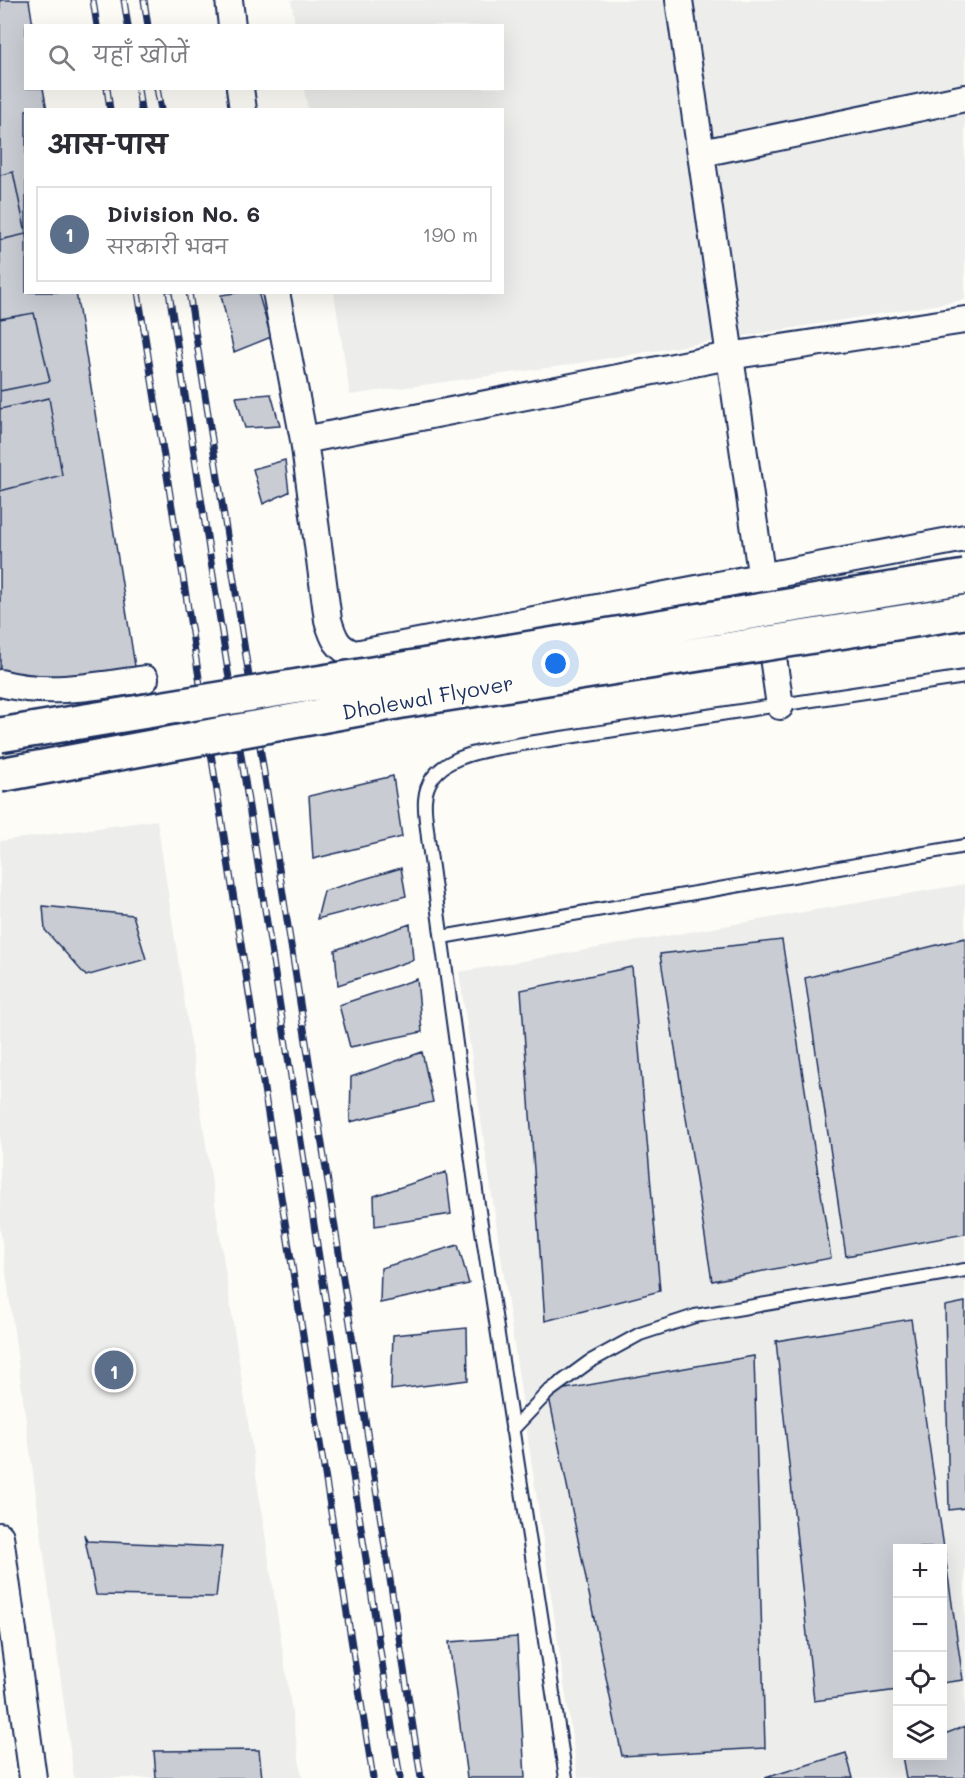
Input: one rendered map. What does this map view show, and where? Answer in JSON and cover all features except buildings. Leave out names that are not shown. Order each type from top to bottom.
[{"type":"main road","name":"Dholewal Flyover","points":[[0,735],[965,577]]},
{"type":"main road","name":"Dholewal Flyover","points":[[0,776],[402,701],[965,612]]},
{"type":"street","points":[[229,0],[232,24]]},
{"type":"street","points":[[679,0],[780,706]]},
{"type":"street","points":[[240,90],[243,108]]},
{"type":"street","points":[[702,153],[965,98]]},
{"type":"street","points":[[276,294],[304,440],[328,620],[338,644],[345,651],[355,654],[965,538]]},
{"type":"street","points":[[304,440],[729,356],[965,320]]},
{"type":"street","points":[[0,683],[15,687],[73,689],[145,679]]},
{"type":"street","points":[[0,1536],[33,1778]]},
{"type":"lane","points":[[566,1778],[477,1198],[428,838],[425,800],[428,784],[435,773],[447,763],[472,754],[522,744],[965,676]]},
{"type":"lane","points":[[442,937],[965,846]]},
{"type":"lane","points":[[512,1430],[548,1392],[589,1362],[640,1334],[694,1316],[965,1270]]},
{"type":"shaded area","points":[[291,0],[965,0],[965,300],[561,366],[350,395],[334,294],[504,294],[504,108],[308,108],[304,90],[504,90],[504,24],[295,24]]},
{"type":"shaded area","points":[[157,820],[302,1778],[74,1778],[0,1228],[0,841]]},
{"type":"shaded area","points":[[965,884],[965,1778],[578,1778],[459,972]]},
{"type":"railway","points":[[93,0],[97,24]]},
{"type":"railway","points":[[124,0],[128,24]]},
{"type":"railway","points":[[144,0],[148,24]]},
{"type":"railway","points":[[107,90],[110,108]]},
{"type":"railway","points":[[138,90],[141,108]]},
{"type":"railway","points":[[157,90],[161,108]]},
{"type":"railway","points":[[138,294],[373,1778]]},
{"type":"railway","points":[[169,294],[400,1778]]},
{"type":"railway","points":[[189,294],[421,1778]]},
{"type":"place","name":"Division No. 6","points":[[114,1370]]}]
